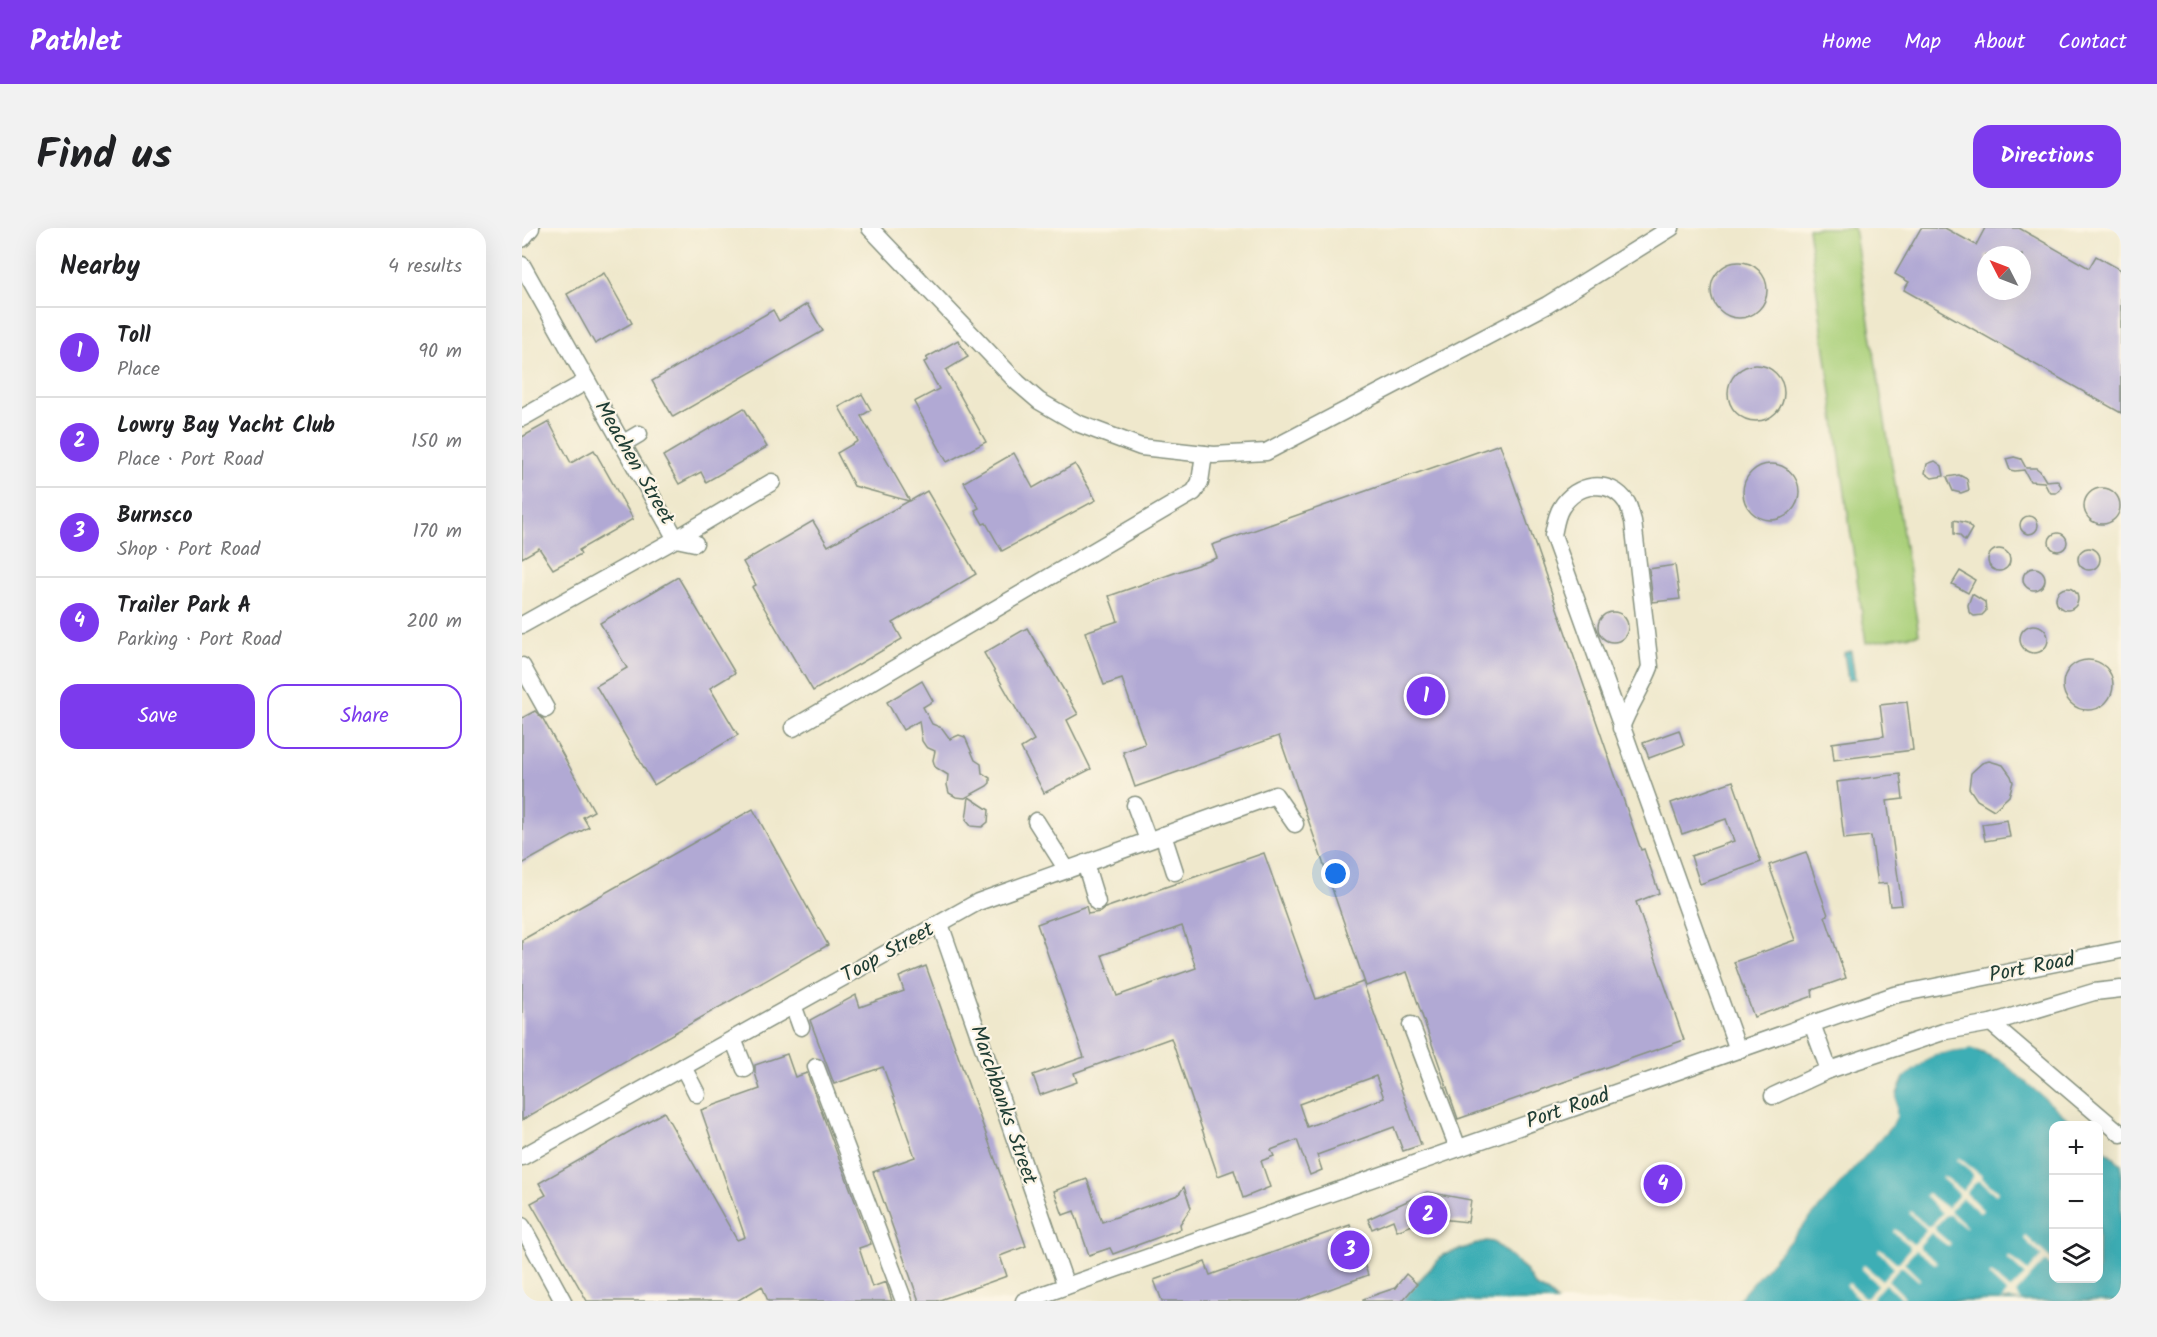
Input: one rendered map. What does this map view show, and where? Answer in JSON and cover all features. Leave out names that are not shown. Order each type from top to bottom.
[{"type":"street","points":[[522,239],[531,228]]},
{"type":"street","points":[[870,228],[1000,365],[1039,401],[1103,435],[1141,447],[1204,454],[1266,452],[1547,305],[1671,228]]},
{"type":"street","name":"Meachen Street","points":[[522,265],[676,539],[522,625]]},
{"type":"street","points":[[522,418],[587,381]]},
{"type":"street","points":[[622,444],[639,434]]},
{"type":"street","points":[[793,728],[1194,492],[1200,482],[1204,454]]},
{"type":"street","points":[[676,539],[772,482]]},
{"type":"street","points":[[1621,728],[1650,666],[1633,522],[1627,504],[1618,494],[1606,486],[1590,485],[1576,491],[1561,508],[1553,535],[1621,728],[1738,1050]]},
{"type":"street","points":[[676,539],[695,543]]},
{"type":"street","points":[[522,666],[546,709]]},
{"type":"street","name":"Toop Street","points":[[522,1157],[978,902],[1275,795],[1295,824]]},
{"type":"street","points":[[1135,805],[1175,872]]},
{"type":"street","points":[[1036,821],[1067,870]]},
{"type":"street","points":[[1085,863],[1097,902]]},
{"type":"street","name":"Marchbanks Street","points":[[940,924],[1066,1286]]},
{"type":"street","name":"Port Road","points":[[1024,1301],[1894,995],[2121,950]]},
{"type":"street","points":[[1773,1096],[1829,1070],[1946,1031],[1991,1023],[2094,992],[2121,989]]},
{"type":"street","points":[[793,1005],[801,1027]]},
{"type":"street","points":[[1991,1023],[2121,1134]]},
{"type":"street","points":[[1812,1024],[1829,1070]]},
{"type":"street","points":[[1411,1025],[1458,1148]]},
{"type":"street","points":[[733,1039],[745,1069]]},
{"type":"street","points":[[683,1067],[697,1094]]},
{"type":"street","points":[[816,1067],[904,1301]]},
{"type":"street","points":[[522,1226],[562,1301]]},
{"type":"green space","points":[[1808,228],[1854,228],[1919,634],[1866,643]]},
{"type":"water","points":[[1851,651],[1855,679],[1848,680],[1844,653]]},
{"type":"water","points":[[1973,1049],[2002,1061],[2071,1121],[2049,1121],[2049,1283],[2103,1283],[2103,1148],[2121,1164],[2121,1301],[1736,1301],[1892,1125],[1896,1117],[1896,1096],[1904,1077],[1935,1054]]},
{"type":"water","points":[[1486,1241],[1493,1242],[1523,1267],[1536,1287],[1557,1301],[1400,1301],[1443,1255]]},
{"type":"pier","points":[[1973,1046],[2003,1059],[2073,1121],[2002,1061],[1973,1049],[1935,1054],[1904,1077],[1899,1085],[1896,1096],[1896,1117],[1892,1125],[1736,1301],[1733,1301],[1889,1124],[1893,1116],[1893,1095],[1896,1084],[1902,1075],[1934,1051]]},
{"type":"pier","points":[[1959,1158],[1998,1192],[1996,1195],[1977,1181],[1966,1193],[1983,1210],[1980,1213],[1962,1198],[1950,1211],[1967,1227],[1965,1228],[1950,1215],[1946,1215],[1935,1227],[1936,1231],[1951,1244],[1949,1247],[1931,1233],[1920,1248],[1937,1262],[1935,1264],[1916,1250],[1904,1263],[1920,1279],[1919,1281],[1903,1267],[1900,1267],[1888,1280],[1905,1297],[1903,1299],[1885,1284],[1873,1297],[1875,1301],[1861,1301],[1846,1286],[1849,1283],[1864,1297],[1867,1297],[1878,1285],[1861,1268],[1864,1265],[1882,1280],[1894,1267],[1878,1251],[1880,1248],[1896,1262],[1899,1262],[1910,1249],[1909,1245],[1893,1232],[1895,1229],[1913,1244],[1926,1231],[1909,1214],[1910,1211],[1927,1226],[1931,1226],[1942,1213],[1925,1196],[1927,1193],[1947,1208],[1958,1196],[1957,1192],[1941,1178],[1943,1176],[1963,1191],[1973,1177],[1973,1174],[1956,1160]]},
{"type":"pier","points":[[2026,1236],[2049,1257],[2049,1264],[2044,1262],[2016,1293],[2021,1301],[2010,1299],[2001,1301],[2007,1293],[1989,1276],[1991,1273],[2011,1289],[2025,1275],[2007,1258],[2009,1256],[2028,1271],[2042,1256],[2024,1239]]},
{"type":"building","points":[[1921,228],[1945,228],[1976,245],[1985,228],[2019,228],[2089,268],[2096,256],[2121,270],[2121,413],[1904,290],[1909,282],[1895,274]]},
{"type":"building","points":[[1739,262],[1750,264],[1759,270],[1765,279],[1767,290],[1765,301],[1759,310],[1750,316],[1739,318],[1728,316],[1719,310],[1713,301],[1711,290],[1713,279],[1719,270],[1728,264]]},
{"type":"building","points":[[604,273],[632,323],[595,344],[567,294]]},
{"type":"building","points":[[807,304],[823,331],[673,417],[652,381],[773,310],[779,321]]},
{"type":"building","points":[[958,340],[968,357],[946,370],[986,442],[947,462],[914,402],[939,389],[924,362],[928,360],[926,358]]},
{"type":"building","points":[[1756,365],[1767,367],[1776,373],[1782,382],[1784,393],[1782,404],[1776,413],[1767,419],[1756,421],[1745,419],[1736,413],[1730,404],[1728,393],[1730,382],[1736,373],[1745,367]]},
{"type":"building","points":[[862,394],[871,410],[861,416],[910,501],[927,491],[976,574],[893,623],[902,639],[813,691],[752,587],[756,585],[743,562],[813,521],[828,546],[909,501],[854,486],[837,453],[858,441],[839,407]]},
{"type":"building","points":[[744,408],[767,447],[706,482],[701,472],[679,484],[663,456]]},
{"type":"building","points":[[549,422],[571,463],[594,450],[633,519],[579,550],[581,554],[553,569],[539,548],[522,558],[522,437]]},
{"type":"building","points":[[1500,444],[1641,850],[1644,849],[1659,893],[1636,902],[1684,1040],[1458,1119],[1407,972],[1366,986],[1279,736],[1135,787],[1123,752],[1145,744],[1122,679],[1104,685],[1085,632],[1118,621],[1109,596],[1217,558],[1212,545]]},
{"type":"building","points":[[1014,453],[1033,488],[1075,464],[1096,500],[1002,551],[986,523],[983,524],[975,510],[979,508],[964,482]]},
{"type":"building","points":[[2014,457],[2021,459],[2026,468],[2036,468],[2040,471],[2046,481],[2057,480],[2061,486],[2060,490],[2051,493],[2044,482],[2030,481],[2024,470],[2010,470],[2006,459]]},
{"type":"building","points":[[1935,461],[1942,466],[1944,476],[1932,478],[1925,473],[1927,464]]},
{"type":"building","points":[[1771,464],[1782,466],[1791,472],[1797,481],[1799,492],[1797,503],[1791,512],[1782,518],[1771,520],[1760,518],[1751,512],[1745,503],[1743,492],[1745,481],[1751,472],[1760,466]]},
{"type":"building","points":[[1959,475],[1967,479],[1969,490],[1961,493],[1953,491],[1947,477]]},
{"type":"building","points":[[2102,488],[2115,493],[2120,506],[2115,519],[2102,524],[2089,519],[2084,506],[2089,493]]},
{"type":"building","points":[[2029,516],[2035,519],[2038,525],[2035,531],[2029,534],[2023,531],[2020,525],[2023,519]]},
{"type":"building","points":[[1954,520],[1967,523],[1972,529],[1965,541],[1959,535],[1954,534]]},
{"type":"building","points":[[2058,533],[2064,536],[2067,542],[2064,548],[2058,551],[2052,548],[2049,542],[2052,536]]},
{"type":"building","points":[[2089,548],[2097,551],[2100,559],[2097,567],[2089,570],[2081,567],[2078,559],[2081,551]]},
{"type":"building","points":[[1999,549],[2007,552],[2010,560],[2007,568],[1999,571],[1991,568],[1988,560],[1991,552]]},
{"type":"building","points":[[1675,565],[1680,599],[1653,602],[1649,569]]},
{"type":"building","points":[[2034,568],[2042,571],[2045,579],[2042,587],[2034,590],[2026,587],[2023,579],[2026,571]]},
{"type":"building","points":[[1960,571],[1975,580],[1968,593],[1952,584]]},
{"type":"building","points":[[678,577],[735,673],[710,688],[738,735],[654,785],[596,686],[627,668],[600,623]]},
{"type":"building","points":[[2067,588],[2075,591],[2078,599],[2075,607],[2067,610],[2059,607],[2056,599],[2059,591]]},
{"type":"building","points":[[1972,594],[1985,602],[1986,611],[1982,615],[1974,616],[1969,612],[1968,605]]},
{"type":"building","points":[[1613,612],[1624,616],[1628,627],[1624,638],[1613,642],[1602,638],[1598,627],[1602,616]]},
{"type":"building","points":[[2034,625],[2044,629],[2048,639],[2044,649],[2034,653],[2024,649],[2020,639],[2024,629]]},
{"type":"building","points":[[1027,628],[1078,714],[1067,720],[1091,769],[1044,793],[1021,748],[1034,740],[984,653]]},
{"type":"building","points":[[2083,660],[2093,660],[2106,667],[2113,680],[2113,690],[2106,703],[2093,710],[2083,710],[2074,706],[2067,699],[2063,690],[2063,680],[2067,671],[2074,664]]},
{"type":"building","points":[[922,681],[933,701],[923,707],[932,724],[942,728],[950,739],[959,735],[965,737],[975,760],[981,764],[982,773],[990,778],[987,786],[965,798],[949,793],[948,775],[935,767],[933,760],[935,751],[926,747],[922,741],[919,721],[903,730],[887,702]]},
{"type":"building","points":[[1907,702],[1913,750],[1834,760],[1832,743],[1884,736],[1880,705]]},
{"type":"building","points":[[535,711],[543,719],[594,811],[583,817],[589,827],[522,864],[522,718]]},
{"type":"building","points":[[1679,730],[1684,745],[1649,758],[1643,743]]},
{"type":"building","points":[[1989,761],[2003,765],[2013,782],[2009,796],[1994,810],[1977,800],[1969,788],[1971,773],[1982,763]]},
{"type":"building","points":[[1900,774],[1903,799],[1887,801],[1902,905],[1890,906],[1887,883],[1878,884],[1871,836],[1844,839],[1837,782]]},
{"type":"building","points":[[1733,781],[1761,862],[1700,884],[1691,856],[1734,841],[1726,819],[1682,834],[1671,803]]},
{"type":"building","points":[[969,797],[989,810],[988,822],[982,827],[971,826],[966,820]]},
{"type":"building","points":[[753,809],[828,945],[522,1120],[522,940]]},
{"type":"building","points":[[2007,820],[2010,837],[1985,841],[1982,824]]},
{"type":"building","points":[[1806,852],[1828,915],[1825,916],[1846,978],[1812,990],[1813,996],[1754,1017],[1734,962],[1796,940],[1769,865]]},
{"type":"building","points":[[1264,853],[1316,999],[1363,982],[1421,1145],[1403,1151],[1394,1127],[1317,1155],[1322,1170],[1310,1175],[1297,1140],[1271,1150],[1274,1156],[1261,1161],[1270,1187],[1243,1198],[1234,1170],[1218,1176],[1171,1038],[1074,1073],[1077,1082],[1040,1095],[1033,1075],[1084,1057],[1037,924],[1086,906],[1088,914],[1100,912],[1105,908]],"holes":[[[1182,926],[1196,968],[1117,996],[1102,955]],[[1376,1076],[1384,1098],[1307,1127],[1299,1104]]]},
{"type":"building","points":[[926,966],[1026,1246],[1000,1256],[1007,1276],[937,1301],[919,1301],[873,1172],[915,1157],[883,1067],[834,1084],[810,1020],[856,995],[860,1007],[904,991],[899,977]]},
{"type":"building","points":[[787,1054],[795,1077],[807,1073],[871,1244],[859,1248],[872,1287],[886,1282],[892,1301],[768,1301],[762,1286],[737,1301],[587,1301],[531,1203],[546,1195],[539,1183],[664,1112],[737,1240],[745,1237],[701,1110],[760,1089],[755,1065]]},
{"type":"building","points":[[1087,1179],[1102,1222],[1178,1195],[1184,1187],[1191,1208],[1180,1224],[1181,1229],[1113,1254],[1110,1248],[1089,1255],[1074,1211],[1063,1215],[1054,1191]]},
{"type":"building","points":[[1427,1192],[1471,1200],[1468,1222],[1430,1218],[1397,1231],[1393,1220],[1372,1229],[1368,1219]]},
{"type":"building","points":[[1350,1225],[1368,1275],[1297,1301],[1162,1301],[1154,1280],[1205,1262],[1210,1275]]},
{"type":"building","points":[[1406,1274],[1417,1284],[1402,1301],[1363,1301],[1363,1299],[1395,1288]]},
{"type":"place","name":"Toll","points":[[1426,696]]},
{"type":"place","name":"Trailer Park A","points":[[1663,1184]]},
{"type":"place","name":"Lowry Bay Yacht Club","points":[[1428,1215]]},
{"type":"place","name":"Burnsco","points":[[1350,1250]]}]
